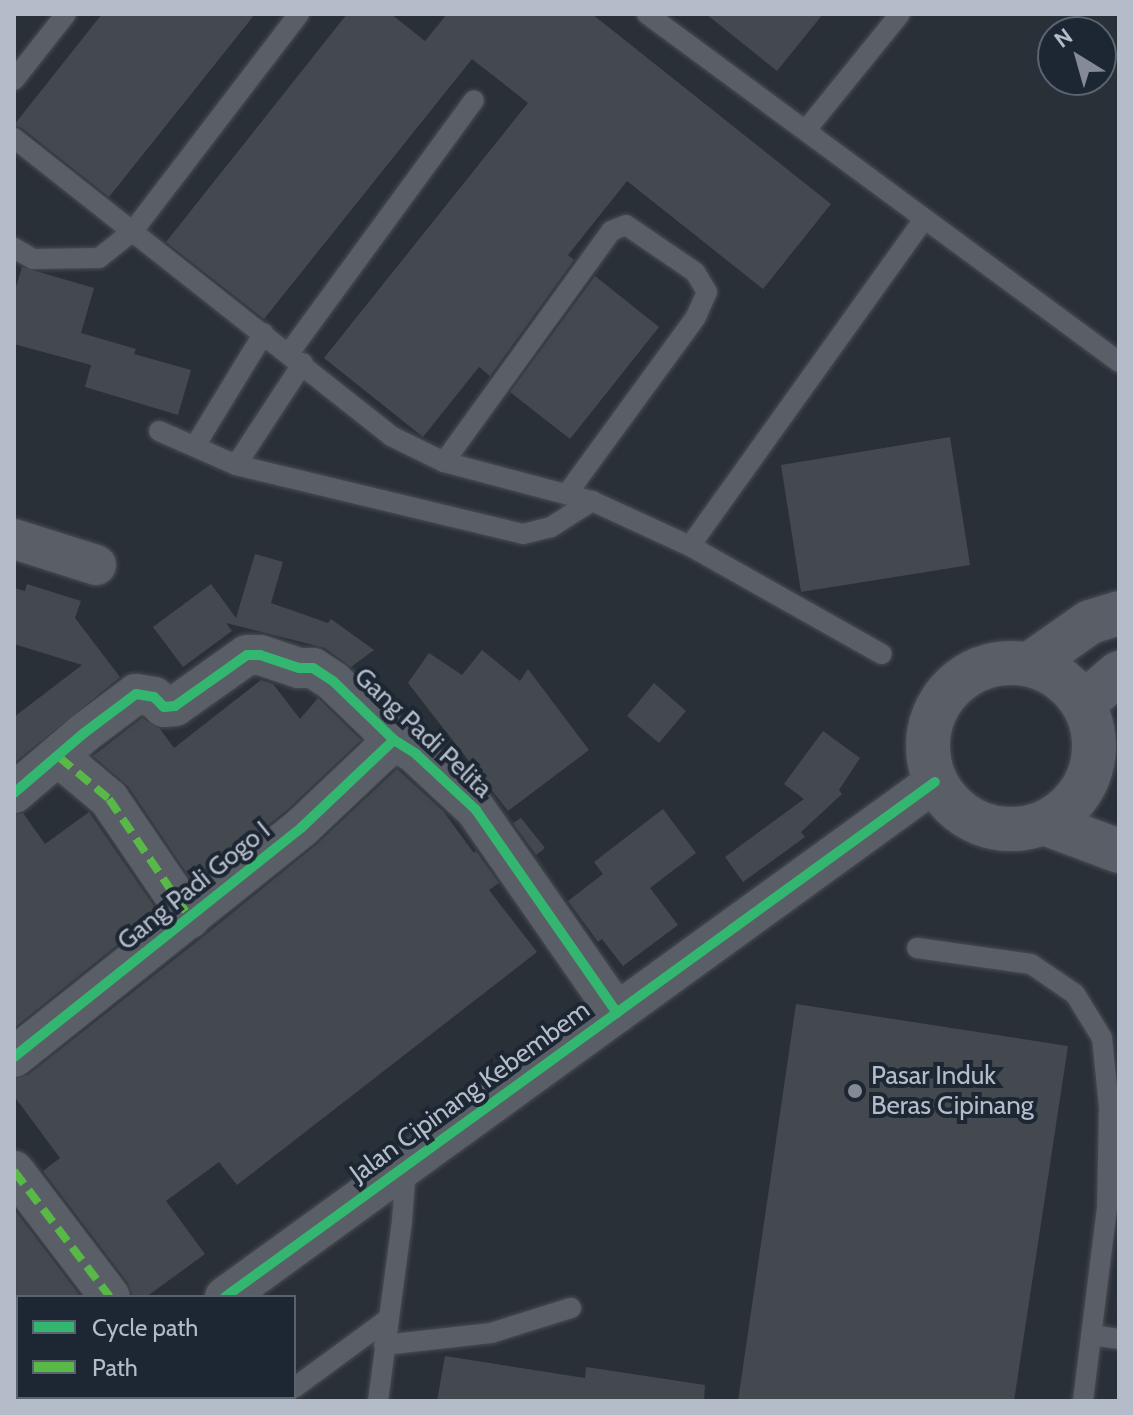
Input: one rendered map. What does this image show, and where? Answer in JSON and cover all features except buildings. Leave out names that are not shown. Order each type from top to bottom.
[{"type":"street","points":[[14,539],[96,565]]},
{"type":"street","points":[[1030,664],[1090,622],[1119,613]]},
{"type":"street","name":"Gang Padi Pelita","points":[[59,757],[84,733],[136,694],[146,693],[170,707],[247,655],[260,655],[324,674],[394,740],[416,754],[476,810],[617,1013]]},
{"type":"street","points":[[1099,734],[1061,677],[1030,664],[992,664],[959,680],[935,709],[927,746],[935,782],[953,808],[981,825],[1012,830],[1044,823],[1072,804],[1090,775],[1099,734],[1119,673]]},
{"type":"street","name":"Gang Padi Gogo I","points":[[14,1057],[302,827],[394,740]]},
{"type":"street","points":[[14,793],[59,757],[109,799],[190,918]]},
{"type":"street","name":"Jalan Cipinang Kebembem","points":[[228,1295],[935,782]]},
{"type":"street","points":[[1044,823],[1119,851]]},
{"type":"street","points":[[14,1171],[108,1295]]},
{"type":"lane","points":[[14,80],[66,14]]},
{"type":"lane","points":[[14,248],[33,259],[99,258],[133,231],[299,14]]},
{"type":"lane","points":[[647,14],[806,130],[923,221],[1119,362]]},
{"type":"lane","points":[[806,130],[900,14]]},
{"type":"lane","points":[[236,465],[296,358],[474,100]]},
{"type":"lane","points":[[14,138],[391,436],[444,462],[592,501],[690,546],[882,654]]},
{"type":"lane","points":[[690,546],[923,221]]},
{"type":"lane","points":[[444,462],[611,231],[626,225],[695,272],[707,292],[696,317],[567,494]]},
{"type":"lane","points":[[195,446],[264,333]]},
{"type":"lane","points":[[159,431],[236,465],[523,534],[551,527],[592,501]]},
{"type":"lane","points":[[917,948],[1031,964],[1075,994],[1095,1021],[1105,1057],[1109,1107],[1107,1208],[1083,1401]]},
{"type":"lane","points":[[378,1401],[402,1221],[406,1166]]},
{"type":"lane","points":[[384,1345],[491,1333],[571,1308]]},
{"type":"lane","points":[[296,1387],[388,1319]]},
{"type":"lane","points":[[1091,1335],[1119,1339]]},
{"type":"marked path","points":[[59,757],[109,799],[190,918]]},
{"type":"marked path","points":[[14,1171],[108,1295]]},
{"type":"cycle path","points":[[14,793],[84,733],[136,694],[154,697],[164,707],[175,706],[247,655],[260,655],[299,668],[313,668],[333,681],[394,740],[416,754],[476,810],[617,1013]]},
{"type":"cycle path","points":[[14,1057],[302,827],[394,740]]},
{"type":"cycle path","points":[[228,1295],[935,782]]},
{"type":"place","name":"Pasar Induk Beras Cipinang","points":[[855,1091]]}]
